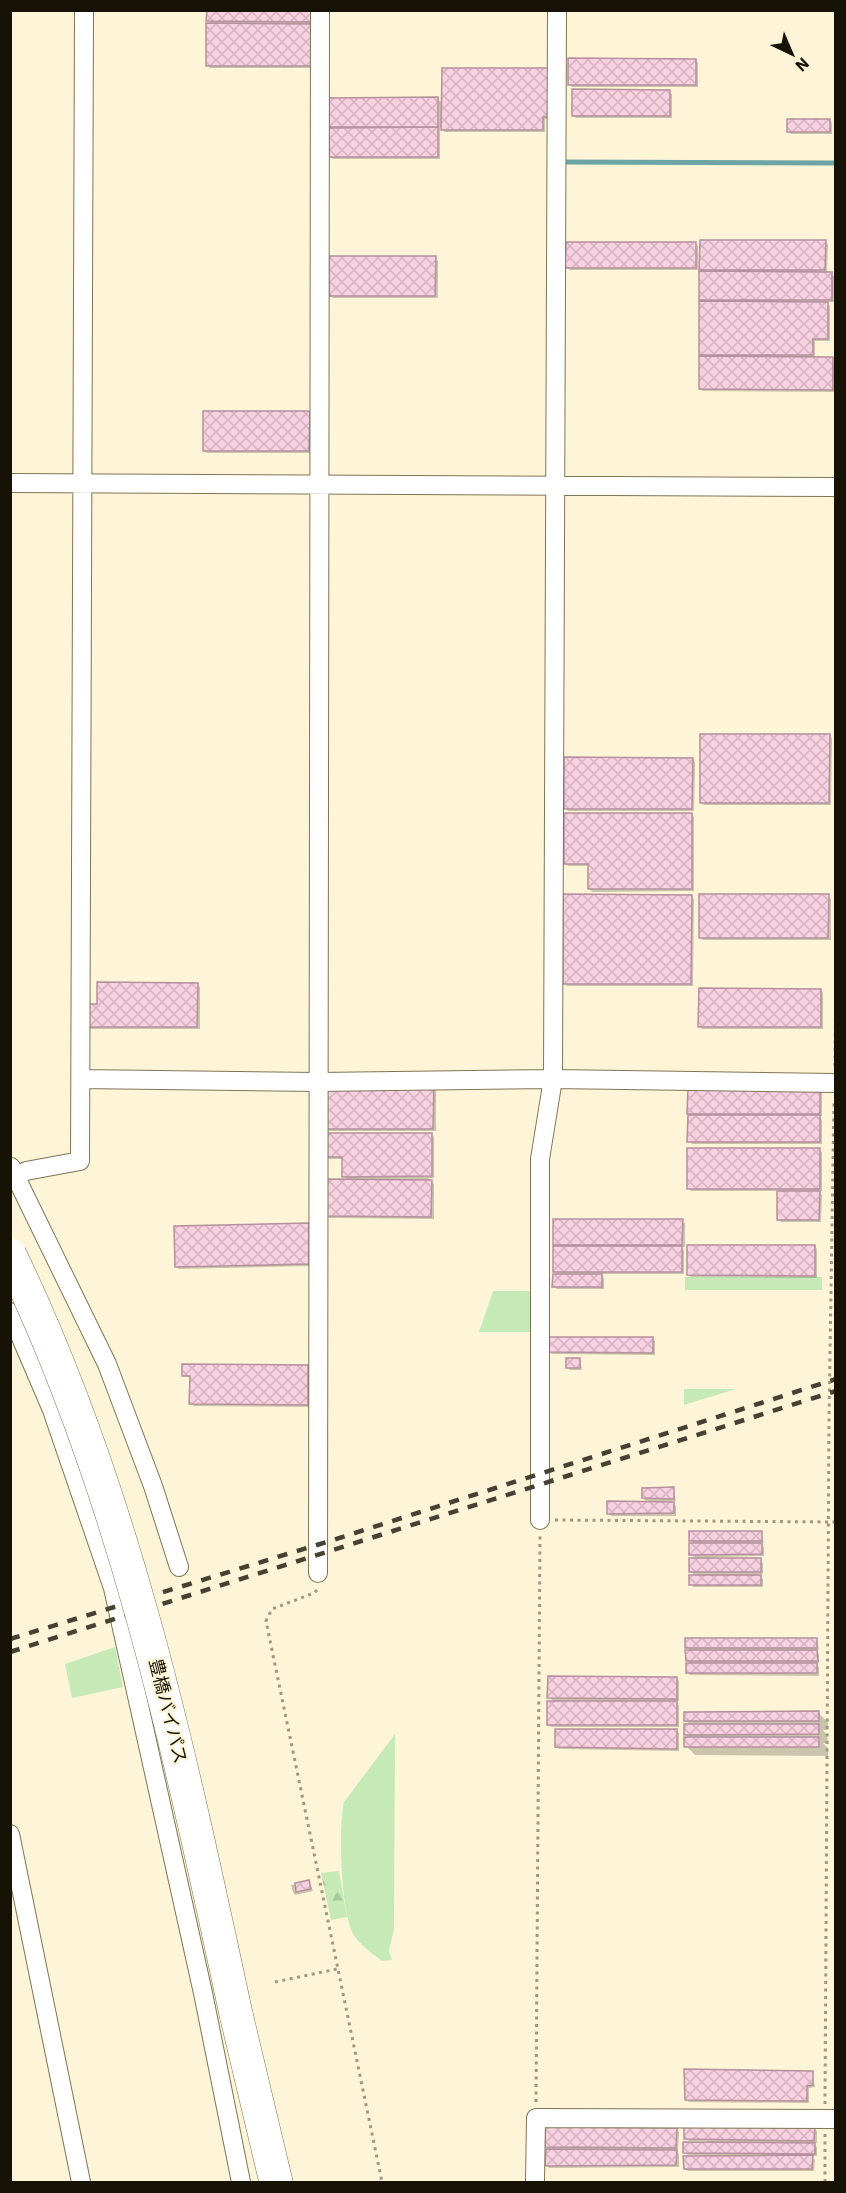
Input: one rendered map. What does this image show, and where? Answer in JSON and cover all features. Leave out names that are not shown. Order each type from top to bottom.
[{"type":"highway","name":"豊橋バイパス","points":[[10,1254],[45,1327],[92,1448],[147,1628],[278,2182]]},
{"type":"highway","name":"豊橋バイパス","points":[[10,1281],[34,1331],[109,1529],[183,1809],[261,2182]]},
{"type":"street","points":[[84,10],[80,1161],[13,1174],[107,1364],[179,1567]]},
{"type":"street","points":[[318,1573],[320,10]]},
{"type":"street","points":[[540,1520],[540,1159],[553,1079],[557,10]]},
{"type":"street","points":[[10,483],[836,487]]},
{"type":"street","points":[[81,1079],[318,1082],[553,1079],[835,1083]]},
{"type":"street","points":[[10,1312],[51,1410],[113,1588],[203,1994],[241,2182]]},
{"type":"street","points":[[10,1834],[81,2182]]},
{"type":"street","points":[[535,2182],[536,2118],[830,2119]]},
{"type":"path","points":[[825,2182],[830,2119],[828,1522],[836,954]]},
{"type":"path","points":[[536,2118],[540,1520],[836,1522]]},
{"type":"path","points":[[318,1573],[318,1589],[314,1593],[272,1609],[266,1621],[382,2182]]},
{"type":"path","points":[[275,1982],[337,1969]]},
{"type":"green space","points":[[685,1277],[822,1277],[822,1290],[685,1290]]},
{"type":"green space","points":[[493,1291],[533,1291],[532,1332],[479,1332]]},
{"type":"green space","points":[[684,1389],[736,1389],[684,1405]]},
{"type":"green space","points":[[115,1647],[123,1687],[72,1698],[65,1664]]},
{"type":"green space","points":[[395,1734],[394,1929],[389,1951],[392,1960],[382,1961],[358,1940],[348,1920],[343,1887],[341,1830],[344,1802]]},
{"type":"green space","points":[[339,1871],[347,1917],[331,1920],[321,1873]]},
{"type":"building","points":[[207,10],[314,10],[313,22],[206,21]]},
{"type":"building","points":[[206,23],[313,24],[313,66],[206,66]]},
{"type":"building","points":[[568,58],[696,59],[696,85],[568,85]]},
{"type":"building","points":[[442,68],[552,68],[552,117],[543,117],[543,130],[441,130]]},
{"type":"building","points":[[572,89],[670,90],[670,116],[572,116]]},
{"type":"building","points":[[438,97],[438,127],[329,127],[329,98]]},
{"type":"building","points":[[787,119],[830,119],[830,132],[787,132]]},
{"type":"building","points":[[438,127],[438,157],[329,157],[329,128]]},
{"type":"building","points":[[700,240],[826,240],[825,270],[699,270]]},
{"type":"building","points":[[566,242],[696,242],[696,268],[565,268]]},
{"type":"building","points":[[329,256],[436,256],[435,296],[329,296]]},
{"type":"building","points":[[699,271],[832,272],[832,300],[699,300]]},
{"type":"building","points":[[699,301],[828,302],[828,339],[813,339],[813,355],[699,355]]},
{"type":"building","points":[[699,356],[833,357],[833,390],[699,389]]},
{"type":"building","points":[[203,411],[310,411],[309,451],[203,451]]},
{"type":"building","points":[[700,734],[830,734],[829,803],[700,803]]},
{"type":"building","points":[[564,757],[693,758],[692,809],[564,809]]},
{"type":"building","points":[[564,813],[692,813],[692,889],[588,889],[588,864],[564,864]]},
{"type":"building","points":[[563,894],[692,895],[691,984],[563,984]]},
{"type":"building","points":[[699,894],[829,894],[828,938],[699,938]]},
{"type":"building","points":[[97,982],[198,983],[197,1027],[87,1027],[87,1004],[97,1004]]},
{"type":"building","points":[[699,988],[821,989],[821,1027],[698,1027]]},
{"type":"building","points":[[325,1083],[434,1083],[433,1129],[325,1129]]},
{"type":"building","points":[[688,1087],[820,1087],[820,1114],[687,1114]]},
{"type":"building","points":[[688,1115],[820,1115],[820,1142],[687,1142]]},
{"type":"building","points":[[324,1133],[432,1133],[432,1176],[342,1177],[342,1157],[324,1157]]},
{"type":"building","points":[[687,1148],[820,1148],[820,1189],[687,1189]]},
{"type":"building","points":[[326,1179],[432,1180],[431,1217],[325,1216]]},
{"type":"building","points":[[777,1191],[820,1191],[819,1220],[777,1220]]},
{"type":"building","points":[[553,1219],[683,1219],[682,1245],[553,1245]]},
{"type":"building","points":[[309,1223],[309,1264],[175,1267],[174,1226]]},
{"type":"building","points":[[687,1245],[815,1245],[815,1276],[687,1275]]},
{"type":"building","points":[[553,1246],[682,1246],[682,1272],[553,1272]]},
{"type":"building","points":[[553,1274],[602,1274],[602,1287],[552,1287]]},
{"type":"building","points":[[547,1337],[653,1337],[653,1353],[548,1352]]},
{"type":"building","points":[[566,1358],[580,1358],[580,1368],[566,1368]]},
{"type":"building","points":[[182,1364],[308,1365],[308,1405],[189,1404],[190,1376],[182,1376]]},
{"type":"building","points":[[674,1487],[674,1499],[642,1498],[642,1488]]},
{"type":"building","points":[[607,1501],[674,1502],[674,1513],[607,1514]]},
{"type":"building","points":[[689,1531],[762,1531],[762,1541],[689,1541]]},
{"type":"building","points":[[689,1543],[762,1543],[762,1554],[689,1555]]},
{"type":"building","points":[[689,1558],[761,1558],[761,1572],[689,1572]]},
{"type":"building","points":[[689,1575],[761,1575],[761,1585],[689,1585]]},
{"type":"building","points":[[685,1638],[817,1638],[817,1648],[685,1648]]},
{"type":"building","points":[[685,1650],[817,1650],[818,1661],[686,1661]]},
{"type":"building","points":[[686,1663],[817,1663],[817,1673],[686,1673]]},
{"type":"building","points":[[548,1676],[677,1677],[677,1699],[547,1698]]},
{"type":"building","points":[[547,1701],[677,1701],[677,1725],[547,1725]]},
{"type":"building","points":[[819,1711],[819,1721],[684,1721],[684,1712]]},
{"type":"building","points":[[684,1724],[819,1724],[819,1734],[684,1735]]},
{"type":"building","points":[[555,1729],[677,1729],[677,1749],[555,1747]]},
{"type":"building","points":[[684,1737],[819,1737],[819,1747],[684,1747]]},
{"type":"building","points":[[309,1880],[311,1889],[296,1892],[295,1883]]},
{"type":"building","points":[[684,2069],[813,2071],[813,2085],[807,2086],[807,2101],[685,2100]]},
{"type":"building","points":[[684,2126],[815,2127],[814,2141],[684,2139]]},
{"type":"building","points":[[545,2127],[677,2128],[676,2148],[545,2147]]},
{"type":"building","points":[[683,2142],[815,2143],[815,2154],[683,2153]]},
{"type":"building","points":[[546,2149],[677,2150],[676,2165],[545,2166]]},
{"type":"building","points":[[813,2155],[812,2169],[684,2169],[683,2156]]},
{"type":"waterway","points":[[565,162],[836,163]]},
{"type":"railway","points":[[10,1639],[333,1540],[836,1379]]},
{"type":"railway","points":[[10,1652],[836,1391]]}]
